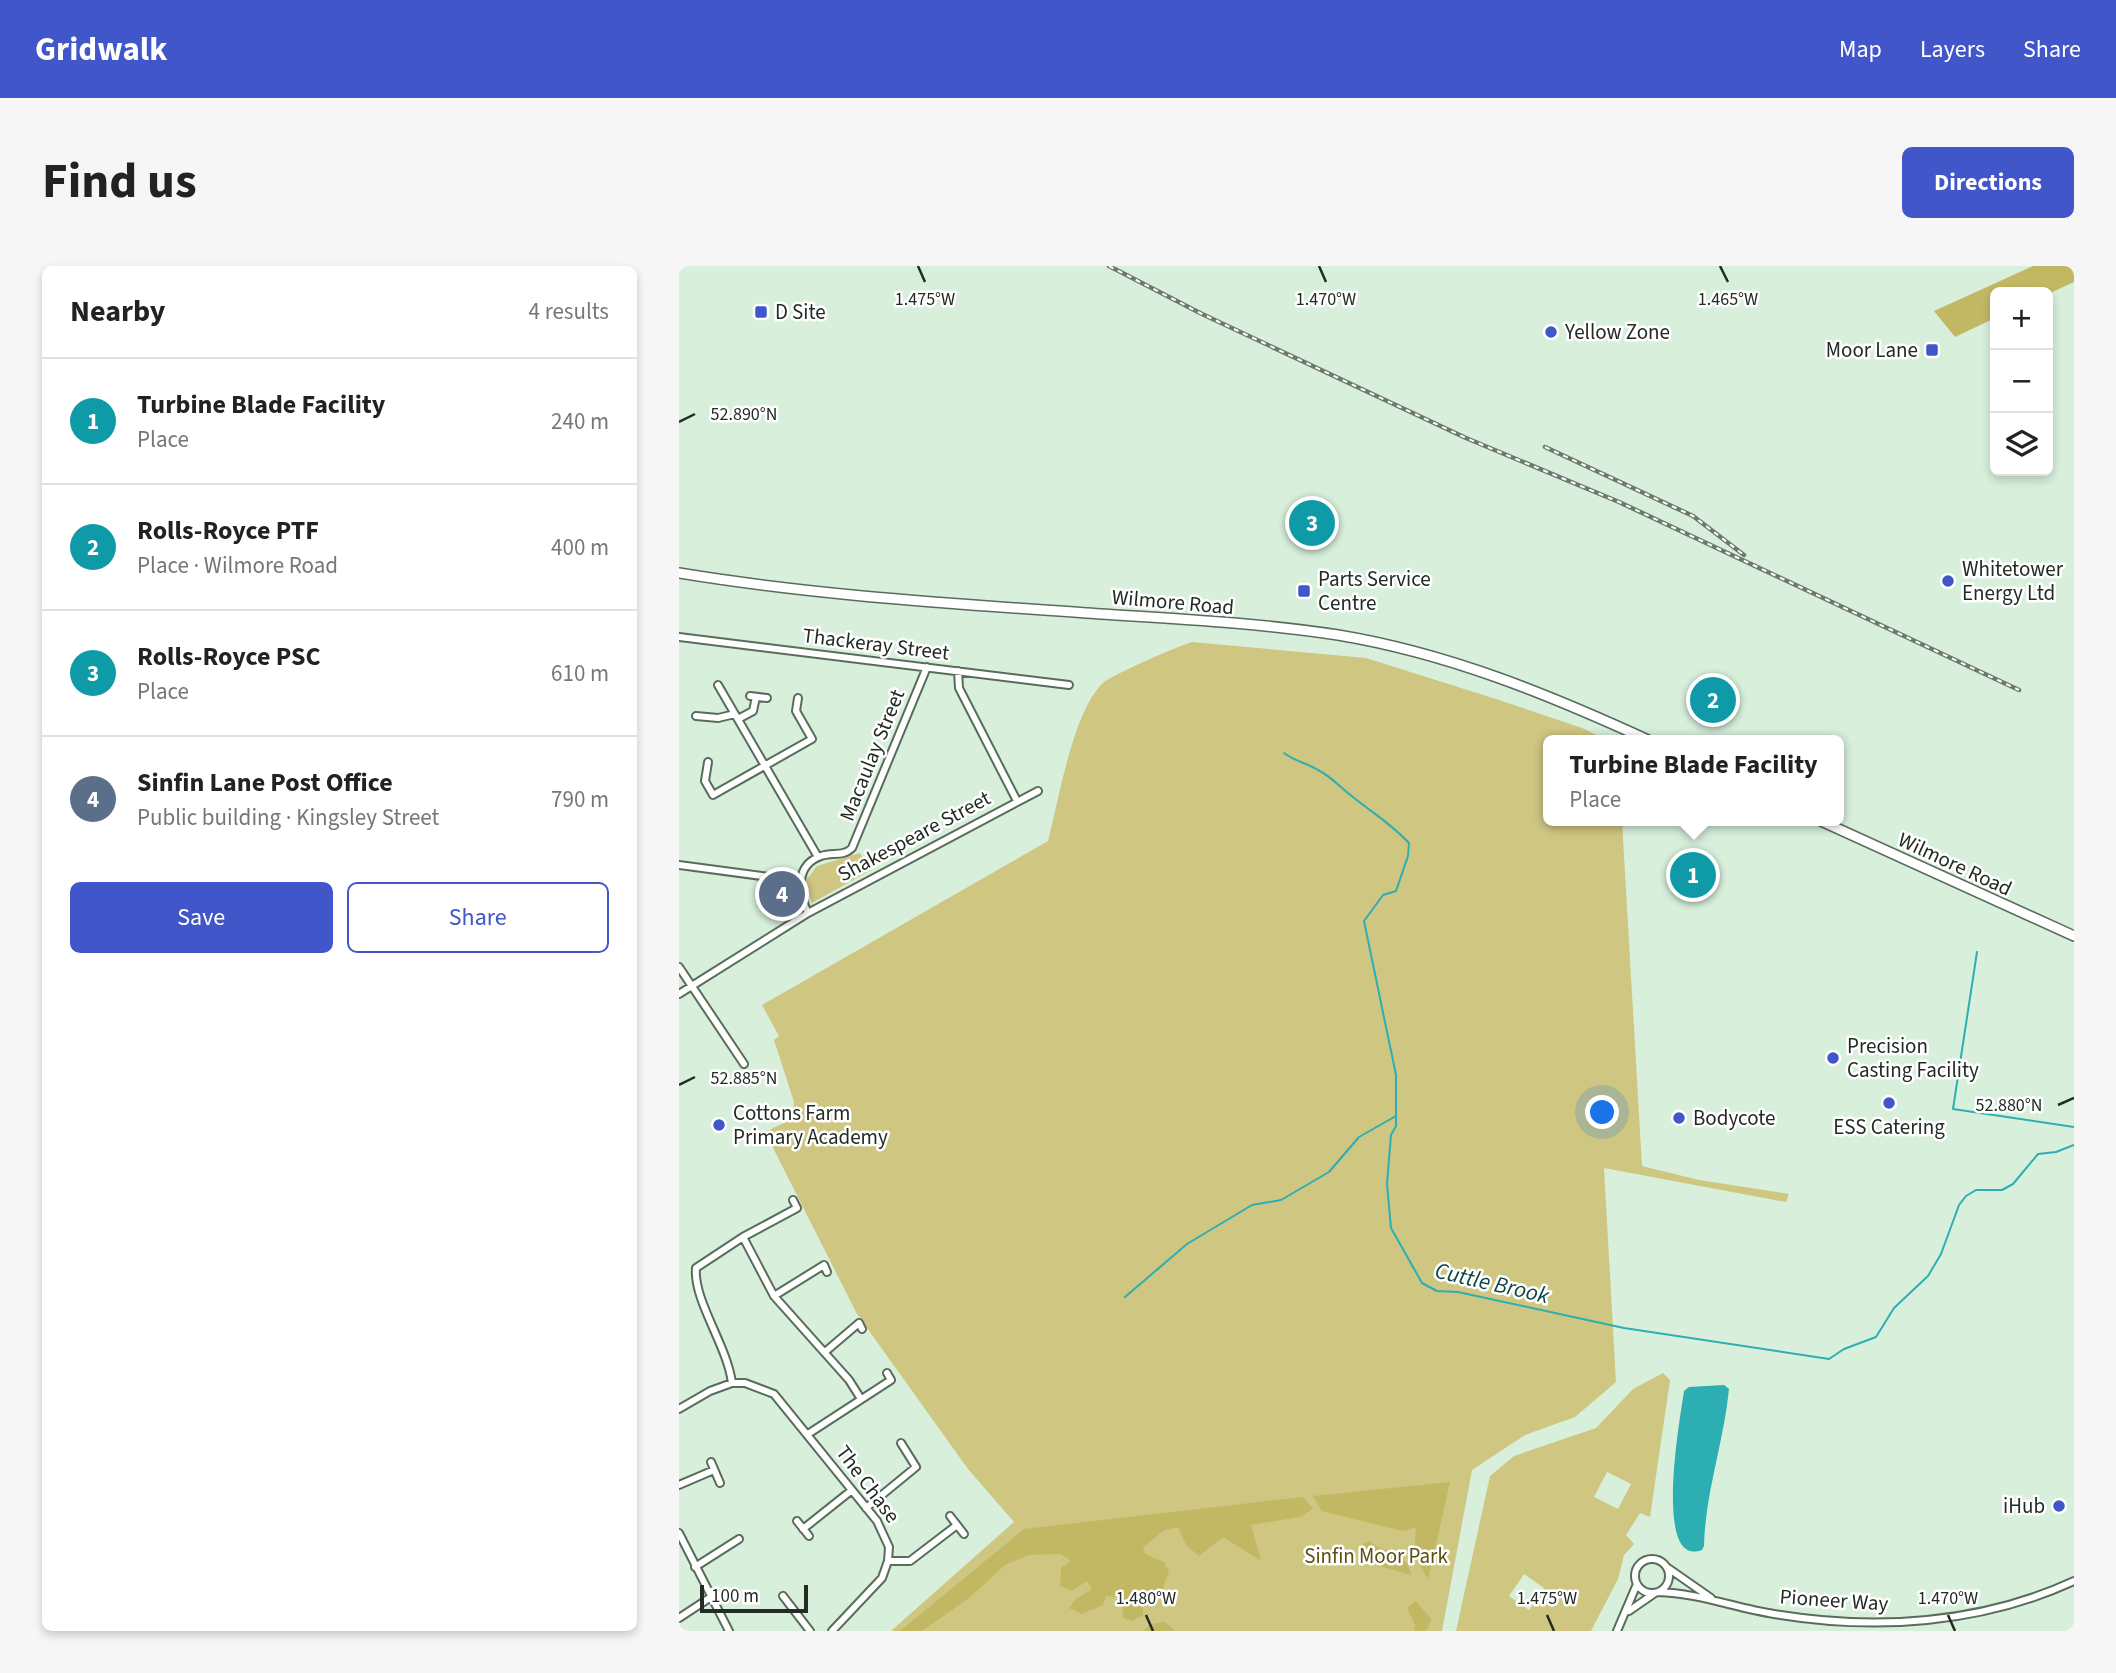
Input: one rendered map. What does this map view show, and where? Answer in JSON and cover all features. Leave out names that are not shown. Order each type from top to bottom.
[{"type":"street","name":"Wilmore Road","points":[[679,573],[927,602],[1182,619],[1338,635],[1474,667],[1636,735]]},
{"type":"street","name":"Thackeray Street","points":[[679,637],[1069,685]]},
{"type":"street","name":"Macaulay Street","points":[[846,854],[852,848],[927,667]]},
{"type":"street","points":[[958,671],[959,688],[1017,801]]},
{"type":"street","points":[[718,685],[818,857]]},
{"type":"street","points":[[696,716],[737,716],[753,711],[753,696],[767,698]]},
{"type":"street","points":[[708,762],[705,781],[713,795],[813,739],[796,711],[798,698]]},
{"type":"street","name":"Shakespeare Street","points":[[679,994],[808,913],[1038,791]]},
{"type":"street","name":"Wilmore Road","points":[[1833,826],[2074,936]]},
{"type":"street","name":"Shakespeare Street","points":[[799,881],[807,866],[818,857],[846,854]]},
{"type":"street","points":[[679,865],[799,881],[801,900],[808,913]]},
{"type":"street","points":[[679,967],[744,1064]]},
{"type":"street","points":[[679,1409],[709,1391],[732,1383],[729,1359],[695,1283],[696,1268],[743,1237],[797,1208],[793,1200]]},
{"type":"street","points":[[743,1237],[774,1296],[849,1380],[861,1399]]},
{"type":"street","points":[[774,1296],[807,1273],[824,1265],[827,1272]]},
{"type":"street","points":[[825,1352],[859,1323],[862,1329]]},
{"type":"street","points":[[808,1434],[891,1380],[887,1373]]},
{"type":"street","name":"The Chase","points":[[732,1383],[745,1383],[774,1394],[803,1427],[885,1533],[888,1561]]},
{"type":"street","points":[[866,1508],[916,1467],[901,1443]]},
{"type":"street","points":[[711,1462],[720,1483]]},
{"type":"street","points":[[679,1485],[715,1470]]},
{"type":"street","points":[[803,1529],[852,1490]]},
{"type":"street","points":[[950,1516],[964,1534]]},
{"type":"street","points":[[797,1521],[809,1536]]},
{"type":"street","points":[[832,1631],[870,1594],[882,1578],[888,1561],[910,1561],[957,1525]]},
{"type":"street","points":[[679,1533],[681,1545],[729,1631]]},
{"type":"street","points":[[695,1567],[739,1539]]},
{"type":"street","points":[[730,1546],[735,1553]]},
{"type":"street","points":[[1617,1631],[1637,1584],[1636,1571],[1641,1563],[1654,1559],[1665,1566],[1669,1578],[1657,1592],[1627,1612]]},
{"type":"street","name":"Pioneer Way","points":[[1665,1566],[1713,1599]]},
{"type":"street","name":"Pioneer Way","points":[[1657,1592],[1713,1599],[1756,1611],[1828,1621],[1911,1621],[1950,1618],[2014,1605],[2074,1581]]},
{"type":"street","points":[[1637,1584],[1643,1591],[1657,1592]]},
{"type":"street","points":[[783,1596],[810,1631]]},
{"type":"street","points":[[679,1618],[711,1597]]},
{"type":"green space","points":[[2033,266],[2074,266],[2074,282],[2053,292],[2053,287],[1990,287],[1990,320],[1955,337],[1934,311]]},
{"type":"green space","name":"Sinfin Moor Park","points":[[1192,642],[1366,658],[1496,699],[1597,735],[1543,735],[1543,826],[1622,826],[1642,1166],[1699,1180],[1789,1194],[1786,1202],[1604,1168],[1616,1382],[1575,1417],[1525,1435],[1472,1470],[1442,1631],[891,1631],[1014,1522],[968,1469],[857,1314],[765,1132],[792,1119],[794,1102],[774,1040],[779,1036],[762,1005],[1048,841],[1068,757],[1092,696],[1109,679]]},
{"type":"green space","points":[[860,853],[871,870],[812,903],[805,882],[817,866]]},
{"type":"green space","points":[[1663,1373],[1670,1380],[1650,1517],[1640,1513],[1626,1535],[1634,1544],[1624,1555],[1618,1579],[1591,1631],[1456,1631],[1490,1476],[1514,1456],[1596,1428],[1633,1389]],"holes":[[[1607,1472],[1631,1484],[1618,1509],[1594,1497]],[[1524,1574],[1544,1588],[1529,1610],[1509,1596]]]},
{"type":"green space","points":[[1450,1482],[1428,1580],[1414,1553],[1416,1527],[1403,1531],[1322,1511],[1313,1496]]},
{"type":"green space","points":[[1303,1497],[1313,1509],[1300,1517],[1251,1525],[1261,1561],[1223,1537],[1199,1556],[1186,1545],[1178,1527],[1165,1530],[1143,1547],[1145,1554],[1164,1562],[1169,1571],[1162,1591],[1143,1607],[1143,1615],[1132,1621],[1123,1618],[1122,1597],[1106,1596],[1103,1605],[1082,1614],[1069,1608],[1075,1600],[1092,1589],[1087,1581],[1072,1591],[1060,1586],[1061,1568],[1071,1561],[1061,1554],[1028,1555],[1005,1565],[969,1598],[922,1631],[900,1631],[1024,1529]]},
{"type":"green space","name":"Sinfin Moor Park","points":[[1369,1541],[1405,1561],[1411,1575],[1376,1565],[1369,1553],[1356,1548]]},
{"type":"green space","points":[[1416,1601],[1432,1620],[1426,1631],[1414,1631],[1415,1625],[1407,1608]]},
{"type":"green space","points":[[1165,1622],[1175,1631],[1143,1631],[1151,1624]]},
{"type":"water","points":[[1724,1385],[1729,1389],[1708,1507],[1704,1546],[1702,1550],[1687,1550],[1678,1536],[1673,1486],[1684,1391],[1689,1387]]},
{"type":"waterway","name":"Cuttle Brook","points":[[1284,753],[1328,776],[1409,843],[1408,856],[1396,891],[1383,895],[1364,921],[1396,1075],[1396,1126],[1391,1135],[1387,1184],[1391,1228],[1422,1283],[1437,1291],[1458,1292],[1624,1328],[1829,1359],[1844,1349],[1876,1337],[1894,1308],[1928,1276],[1941,1254],[1959,1205],[1966,1196],[1976,1190],[2002,1190],[2013,1184],[2038,1154],[2056,1152],[2074,1145]]},
{"type":"waterway","points":[[1977,952],[1953,1109],[2074,1127]]},
{"type":"waterway","points":[[1125,1297],[1187,1244],[1252,1205],[1281,1200],[1329,1172],[1359,1137],[1396,1116]]},
{"type":"railway","points":[[1109,266],[1202,314],[1466,438],[1619,502],[2019,690]]},
{"type":"railway","points":[[1545,447],[1693,516],[1744,555]]},
{"type":"place","name":"D Site","points":[[761,312]]},
{"type":"place","name":"Yellow Zone","points":[[1551,332]]},
{"type":"place","name":"Moor Lane","points":[[1932,350]]},
{"type":"place","name":"Rolls-Royce PSC","points":[[1312,523]]},
{"type":"place","name":"Whitetower Energy Ltd","points":[[1948,581]]},
{"type":"place","name":"Parts Service Centre","points":[[1304,591]]},
{"type":"place","name":"Rolls-Royce PTF","points":[[1713,700]]},
{"type":"place","name":"Turbine Blade Facility","points":[[1693,875]]},
{"type":"place","name":"Sinfin Lane Post Office","points":[[782,894]]},
{"type":"place","name":"Precision Casting Facility","points":[[1833,1058]]},
{"type":"place","name":"ESS Catering","points":[[1889,1103]]},
{"type":"place","name":"Bodycote","points":[[1679,1118]]},
{"type":"place","name":"Cottons Farm Primary Academy","points":[[719,1125]]},
{"type":"place","name":"iHub","points":[[2059,1506]]}]
